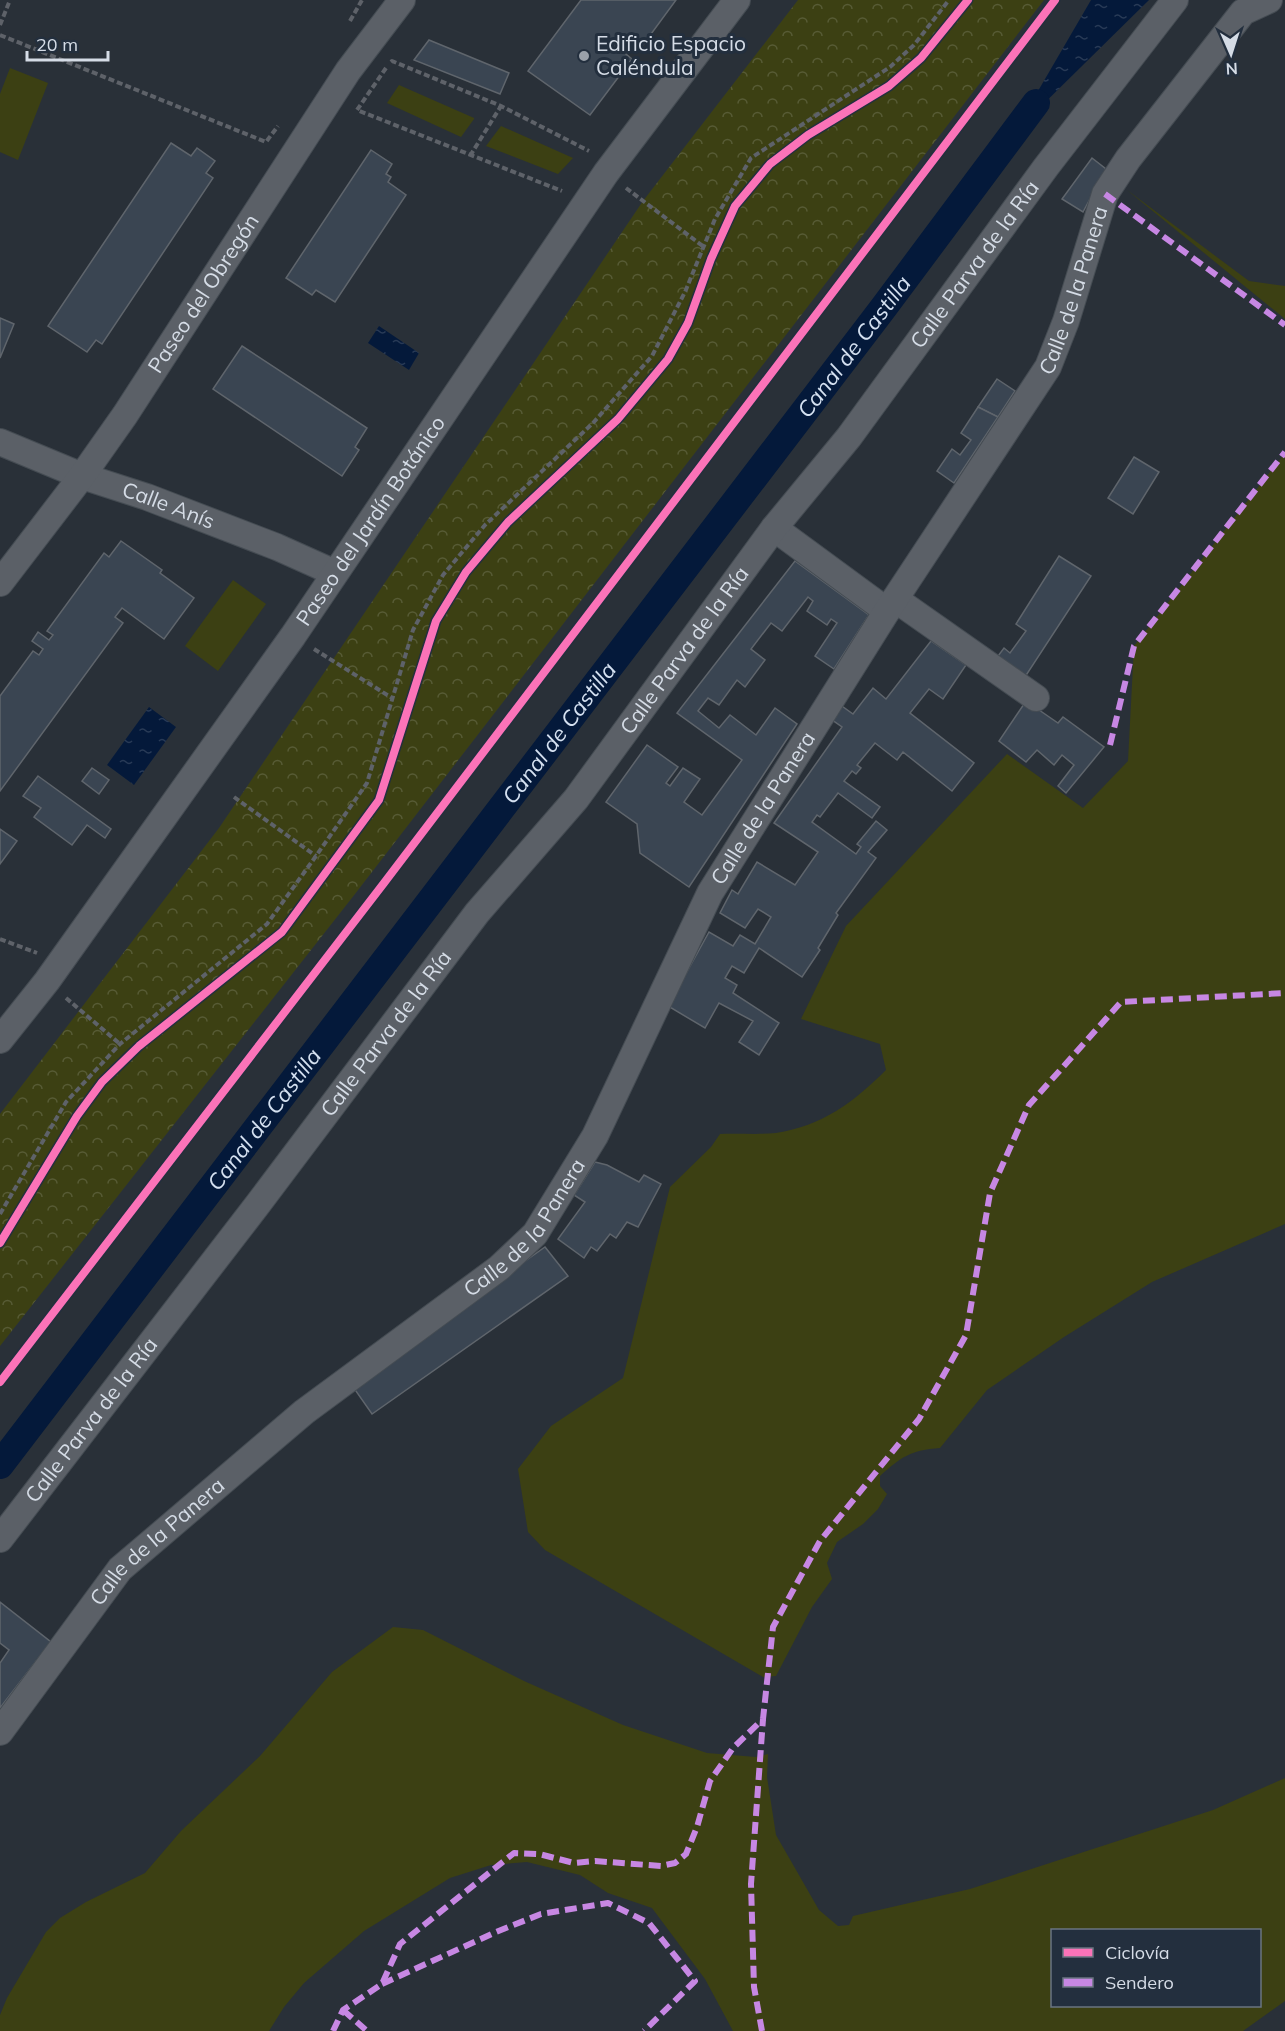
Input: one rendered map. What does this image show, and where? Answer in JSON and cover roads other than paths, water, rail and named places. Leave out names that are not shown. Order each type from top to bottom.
[{"type":"street","name":"Paseo del Obregón","points":[[0,584],[125,415],[348,71],[402,0]]},
{"type":"street","name":"Paseo del Jardín Botánico","points":[[0,1040],[54,971],[293,636],[606,173],[737,0]]},
{"type":"street","name":"Calle Parva de la Ría","points":[[0,1539],[258,1204],[477,913],[576,799],[774,528],[849,437],[1046,167],[1175,0]]},
{"type":"street","name":"Calle de la Panera","points":[[0,1732],[120,1569],[304,1412],[499,1268],[535,1234],[595,1136],[710,892],[891,605],[1048,367],[1066,321],[1105,194],[1236,6],[1269,0]]},
{"type":"street","name":"Calle Anís","points":[[0,442],[82,476],[158,501],[277,547],[335,573]]},
{"type":"street","points":[[774,528],[1036,698]]},
{"type":"water","points":[[1091,0],[1149,0],[1013,134]]},
{"type":"water","points":[[379,326],[419,353],[409,370],[368,343]]},
{"type":"water","points":[[149,707],[176,727],[134,785],[107,765]]},
{"type":"waterway","name":"Canal de Castilla","points":[[0,1465],[884,307],[1036,103]]},
{"type":"place","name":"Edificio Espacio Caléndula","points":[[584,56]]}]
